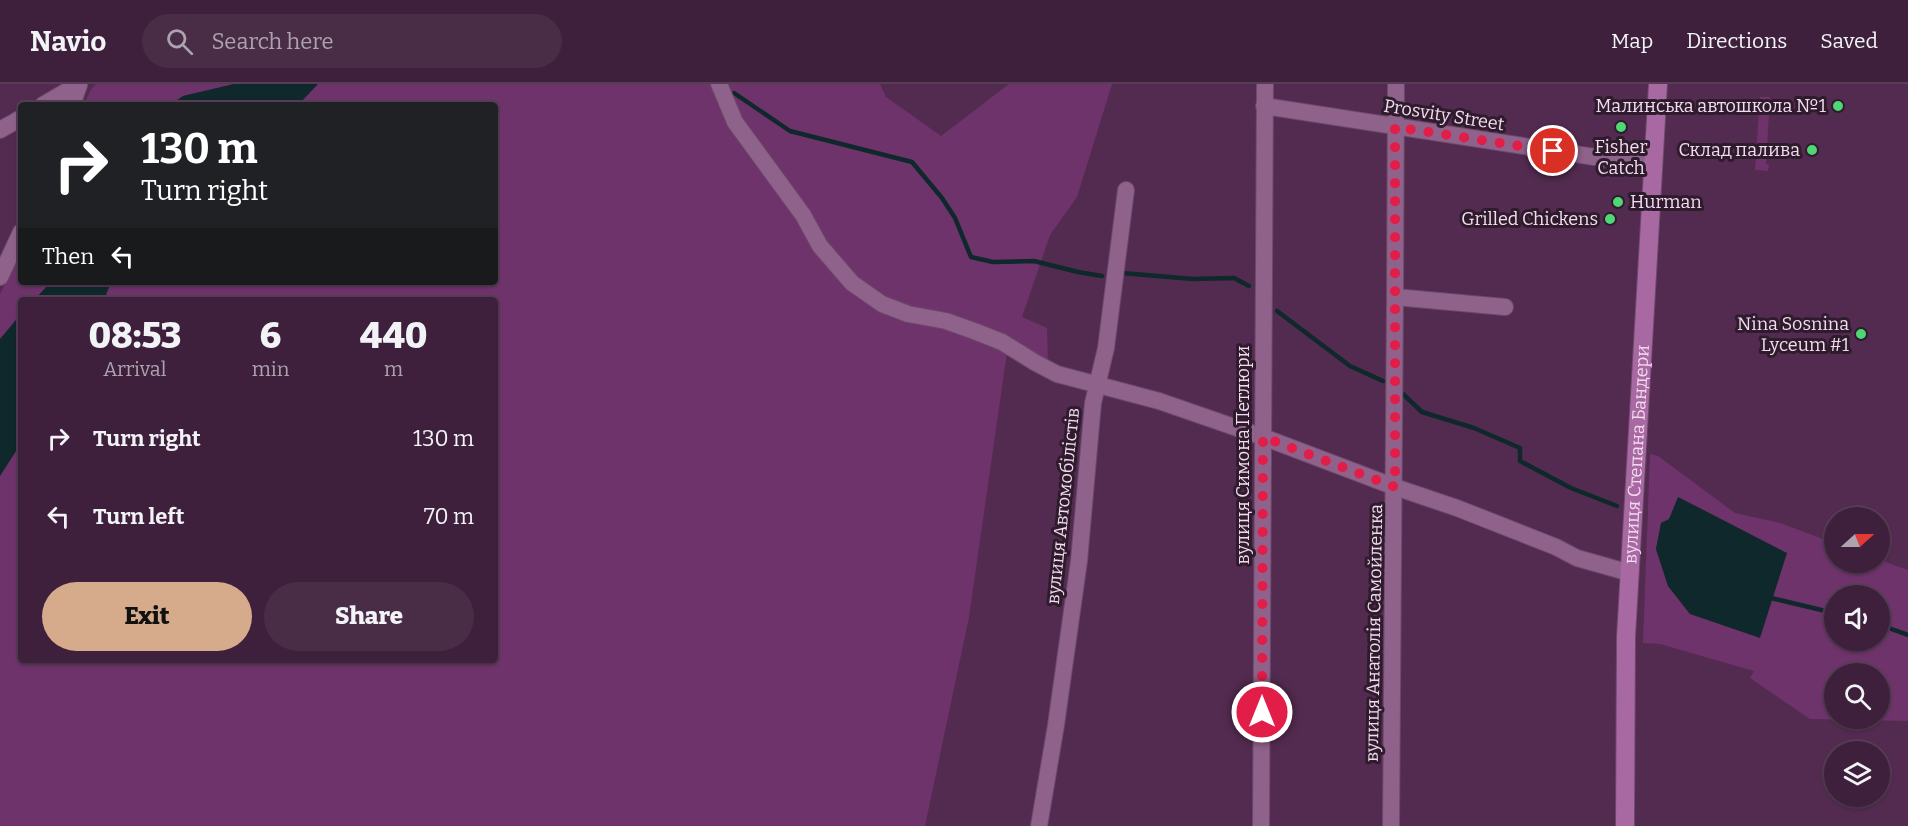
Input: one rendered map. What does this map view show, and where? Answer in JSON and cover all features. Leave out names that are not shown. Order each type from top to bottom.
[{"type":"street","points":[[48,102],[79,84]]},
{"type":"street","points":[[73,102],[79,84]]},
{"type":"street","points":[[719,84],[735,122],[803,215],[820,246],[842,273],[862,292],[882,304],[899,311],[952,323],[996,340],[1057,374],[1159,401],[1263,437],[1457,508],[1556,547],[1577,558],[1630,573]]},
{"type":"street","name":"вулиця Симона Петлюри","points":[[1261,826],[1265,84]]},
{"type":"street","name":"вулиця Анатолія Самойленка","points":[[1391,826],[1396,84]]},
{"type":"street","name":"вулиця Степана Бандери","points":[[1625,826],[1624,668],[1659,84]]},
{"type":"street","name":"Prosvity Street","points":[[1264,106],[1653,166]]},
{"type":"street","points":[[0,130],[18,120]]},
{"type":"street","name":"вулиця Автомобілістів","points":[[1039,826],[1056,725],[1077,573],[1091,421],[1107,340],[1126,190]]},
{"type":"street","points":[[0,277],[6,253],[18,236]]},
{"type":"street","points":[[1395,297],[1505,307]]},
{"type":"shaded area","points":[[96,84],[234,84],[183,96],[174,102],[85,102]]},
{"type":"shaded area","points":[[234,84],[318,84],[301,102],[174,102],[183,96]]},
{"type":"shaded area","points":[[318,84],[880,84],[886,97],[941,136],[1009,84],[1112,84],[1077,197],[1050,235],[1022,317],[1047,328],[1048,368],[1007,352],[969,617],[925,826],[0,826],[0,476],[18,448],[18,663],[498,663],[498,297],[105,297],[110,285],[498,285],[498,102],[301,102]]},
{"type":"shaded area","points":[[1760,97],[1770,97],[1766,164],[1769,165],[1768,171],[1755,170]]},
{"type":"shaded area","points":[[18,259],[18,285],[48,285],[37,297],[18,297],[18,318],[0,339],[0,294]]},
{"type":"shaded area","points":[[48,285],[110,285],[105,297],[37,297]]},
{"type":"shaded area","points":[[18,318],[18,448],[0,476],[0,339]]},
{"type":"shaded area","points":[[1650,454],[1658,456],[1735,513],[1780,523],[1824,539],[1824,573],[1890,573],[1890,564],[1908,570],[1908,721],[1890,721],[1890,663],[1824,663],[1824,719],[1810,719],[1750,678],[1754,671],[1660,644],[1643,643]],"holes":[[[1679,498],[1786,553],[1690,614],[1668,586],[1656,549],[1661,523],[1669,520]]]},
{"type":"shaded area","points":[[1678,497],[1787,553],[1760,638],[1690,614],[1668,586],[1656,549],[1661,523],[1669,519]]},
{"type":"waterway","points":[[734,93],[790,131],[912,162],[942,198],[955,218],[971,257],[993,262],[1034,261],[1102,276]]},
{"type":"waterway","points":[[1122,273],[1193,279],[1234,278],[1249,286]]},
{"type":"waterway","points":[[1277,311],[1350,366],[1383,381]]},
{"type":"waterway","points":[[1403,394],[1422,412],[1474,428],[1520,448],[1520,461],[1571,488],[1617,506]]},
{"type":"waterway","points":[[1767,597],[1824,611]]},
{"type":"waterway","points":[[1890,629],[1908,635]]},
{"type":"place","name":"Малинська автошкола №1","points":[[1838,106]]},
{"type":"place","name":"Fisher Catch","points":[[1621,127]]},
{"type":"place","name":"Склад палива","points":[[1812,150]]},
{"type":"place","name":"Hurman","points":[[1618,202]]},
{"type":"place","name":"Grilled Chickens","points":[[1610,219]]},
{"type":"place","name":"Nina Sosnina Lyceum #1","points":[[1861,334]]},
{"type":"route","points":[[1262,712],[1263,437],[1395,487],[1395,127],[1553,151]]}]
